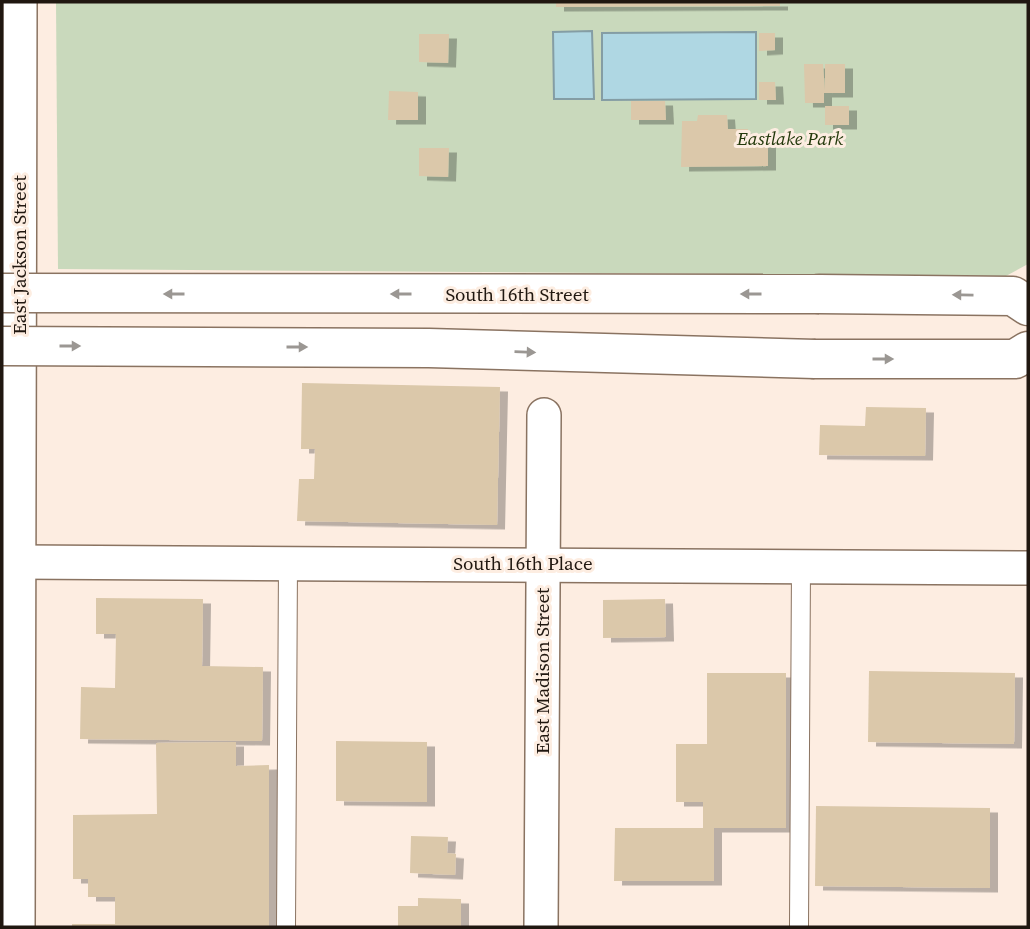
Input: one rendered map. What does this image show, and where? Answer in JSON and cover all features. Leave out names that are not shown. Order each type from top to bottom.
[{"type":"main road","name":"South 16th Street","points":[[2,293],[1013,296],[1028,306]]},
{"type":"main road","points":[[2,346],[429,348],[815,359],[1014,359],[1028,351]]},
{"type":"street","name":"East Jackson Street","points":[[18,927],[20,2]]},
{"type":"street","name":"East Madison Street","points":[[541,927],[544,415]]},
{"type":"street","name":"South 16th Place","points":[[18,562],[542,563],[1028,568]]},
{"type":"lane","points":[[286,927],[288,562]]},
{"type":"lane","points":[[799,927],[801,566]]},
{"type":"green space","name":"Eastlake Park","points":[[56,2],[1028,2],[1028,264],[1006,276],[58,269]]},
{"type":"water","points":[[592,31],[594,99],[554,99],[553,32]]},
{"type":"water","points":[[756,32],[756,99],[602,100],[602,33]]},
{"type":"building","points":[[556,2],[780,2],[780,6],[556,7]]},
{"type":"building","points":[[759,33],[775,33],[775,50],[759,51]]},
{"type":"building","points":[[419,34],[449,34],[448,63],[419,62]]},
{"type":"building","points":[[804,64],[823,64],[825,90],[825,64],[845,64],[845,93],[824,93],[824,103],[805,103]]},
{"type":"building","points":[[759,82],[775,82],[776,100],[759,100]]},
{"type":"building","points":[[389,91],[418,92],[418,120],[388,120]]},
{"type":"building","points":[[631,101],[665,101],[666,120],[631,120]]},
{"type":"building","points":[[825,106],[849,106],[849,125],[825,125]]},
{"type":"building","points":[[698,115],[727,115],[728,129],[748,129],[748,143],[768,143],[768,166],[681,167],[682,121],[697,121]]},
{"type":"building","points":[[419,148],[449,148],[448,177],[419,176]]},
{"type":"building","points":[[302,383],[500,387],[497,525],[297,521],[299,479],[314,479],[315,449],[301,449]]},
{"type":"building","points":[[866,407],[926,408],[925,456],[819,455],[820,425],[865,426]]},
{"type":"building","points":[[96,598],[203,599],[202,666],[263,667],[262,741],[80,739],[81,687],[115,688],[116,634],[96,634]]},
{"type":"building","points":[[665,599],[666,637],[603,638],[603,600]]},
{"type":"building","points":[[869,671],[1015,673],[1014,744],[868,742]]},
{"type":"building","points":[[707,673],[786,673],[786,828],[714,828],[714,881],[614,881],[615,828],[703,828],[703,802],[676,802],[676,744],[707,744]]},
{"type":"building","points":[[336,741],[427,742],[427,802],[336,801]]},
{"type":"building","points":[[236,742],[236,766],[269,765],[269,927],[72,927],[72,924],[115,924],[115,897],[88,897],[88,879],[73,879],[73,815],[157,814],[156,743]]},
{"type":"building","points":[[816,806],[990,808],[990,888],[815,886]]},
{"type":"building","points":[[411,836],[448,837],[447,853],[456,854],[455,875],[410,873]]},
{"type":"building","points":[[418,898],[461,899],[461,927],[398,927],[398,906],[418,906]]}]
